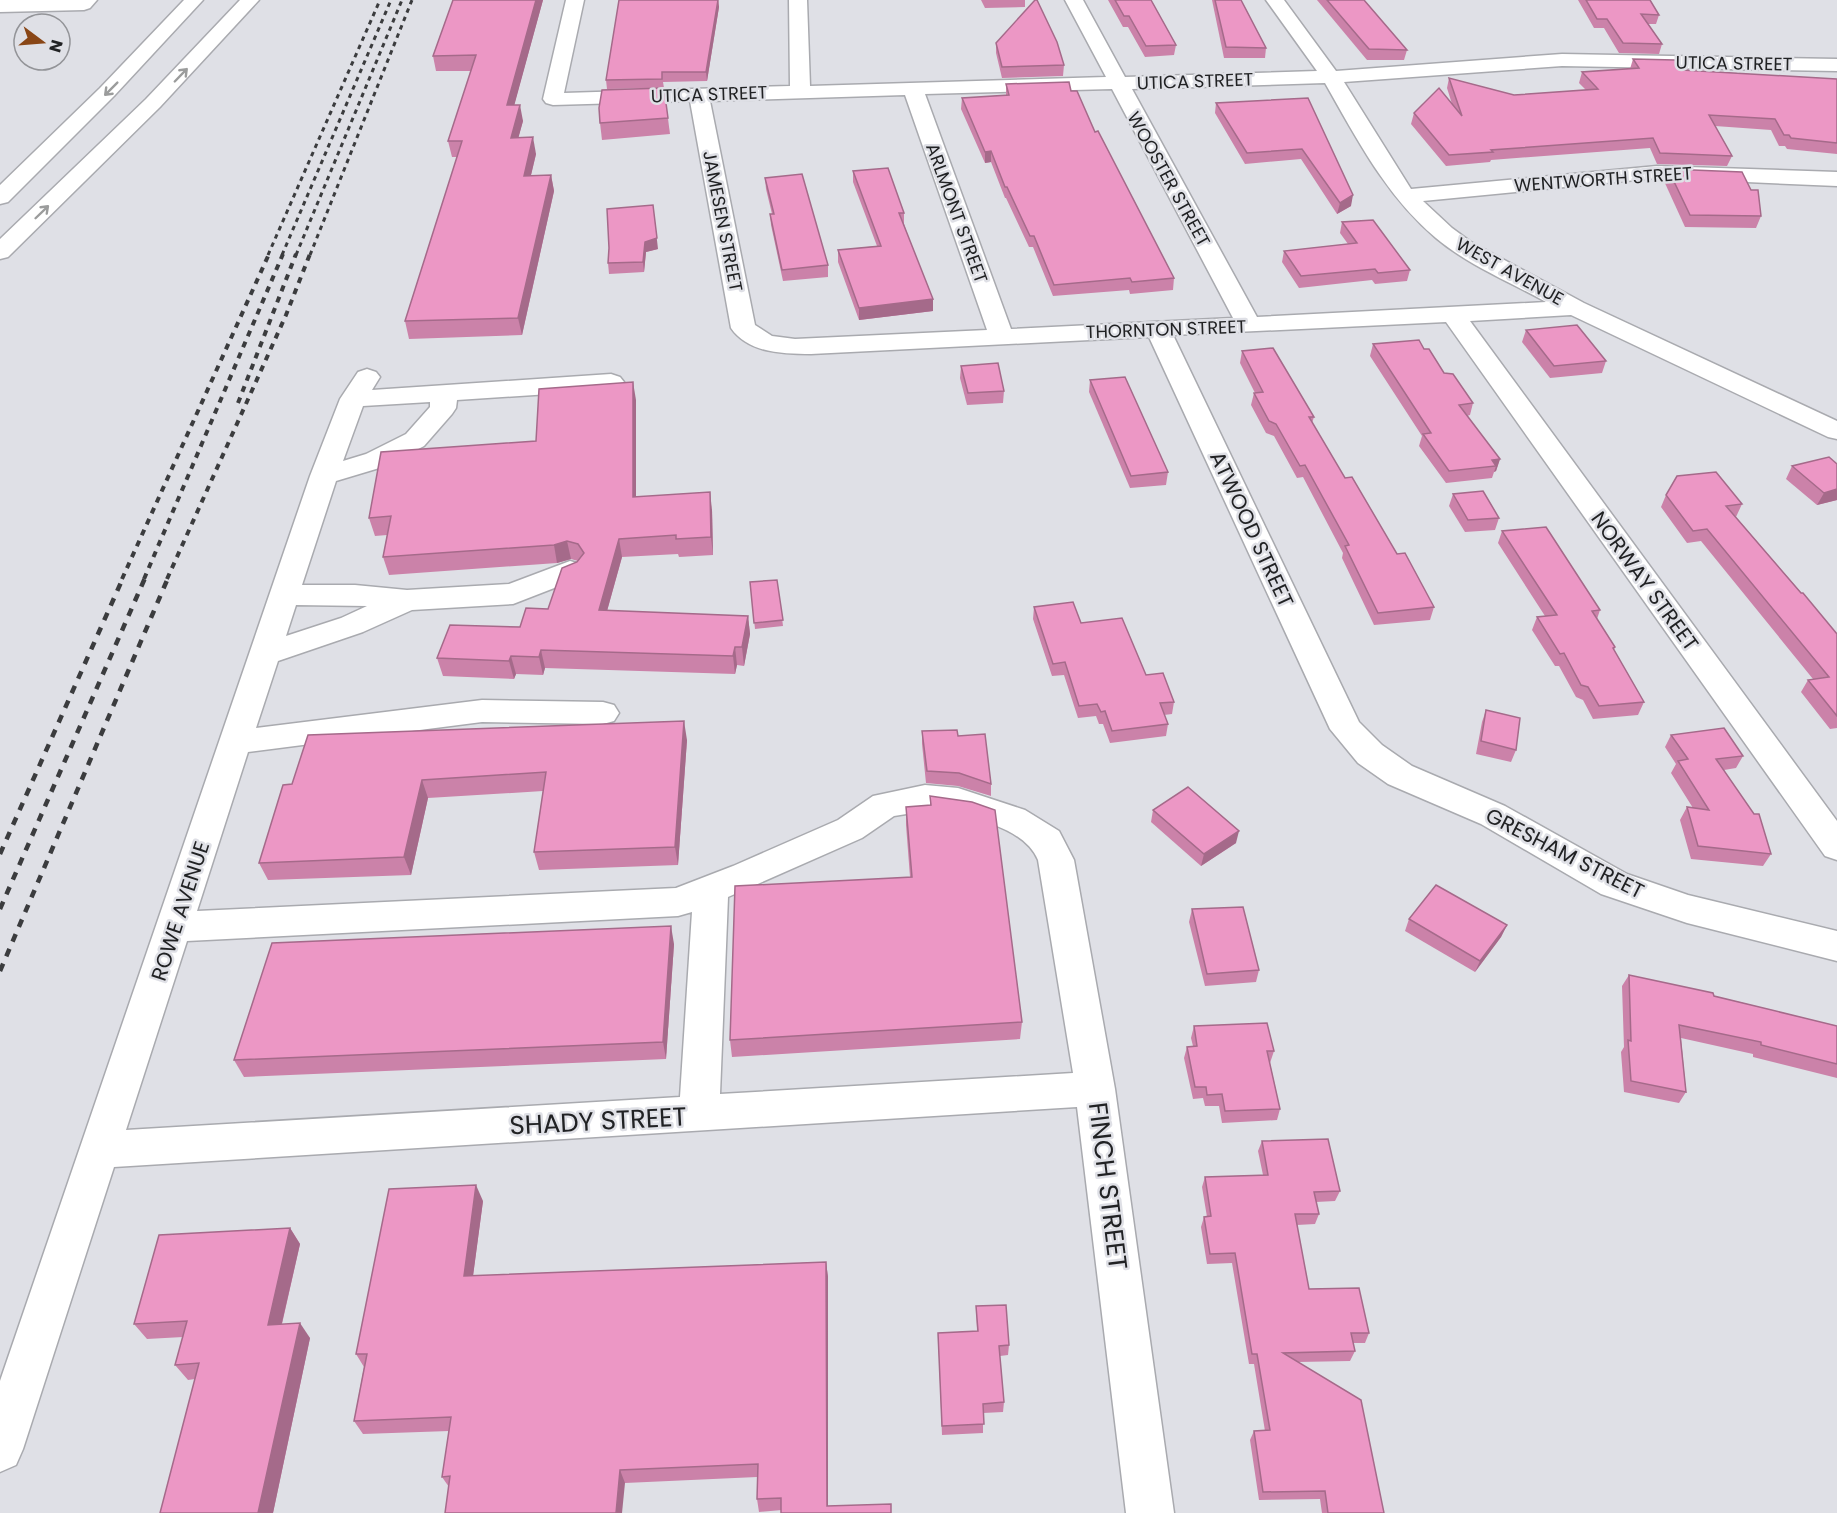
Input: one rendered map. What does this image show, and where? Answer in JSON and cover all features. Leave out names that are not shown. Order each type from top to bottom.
[{"type":"main road","points":[[0,197],[127,73],[194,0]]},
{"type":"main road","points":[[0,252],[160,97],[250,0]]},
{"type":"main road","name":"UTICA STREET","points":[[575,0],[553,99],[699,93],[913,90],[1331,77],[1562,60],[1837,65]]},
{"type":"main road","points":[[798,0],[800,91]]},
{"type":"main road","name":"WOOSTER STREET","points":[[1074,0],[1249,326]]},
{"type":"main road","name":"WEST AVENUE","points":[[1275,0],[1331,77],[1374,150],[1405,196],[1426,218],[1462,247],[1575,308],[1837,431]]},
{"type":"main road","points":[[0,6],[86,2]]},
{"type":"main road","name":"ARLMONT STREET","points":[[913,90],[1001,335]]},
{"type":"main road","name":"JAMESEN STREET","points":[[699,93],[743,328],[758,341]]},
{"type":"main road","name":"WENTWORTH STREET","points":[[1405,196],[1657,172],[1837,179]]},
{"type":"main road","name":"THORNTON STREET","points":[[758,341],[795,345],[854,344],[1575,308]]},
{"type":"main road","name":"NORWAY STREET","points":[[1454,315],[1837,847]]},
{"type":"main road","name":"ATWOOD STREET","points":[[1158,329],[1346,729]]},
{"type":"main road","points":[[324,476],[376,460],[415,440],[443,408],[444,395],[611,382]]},
{"type":"main road","name":"ROWE AVENUE","points":[[0,1449],[324,476],[360,388],[444,395]]},
{"type":"main road","points":[[284,595],[355,595],[407,600],[513,594],[570,571]]},
{"type":"main road","points":[[265,654],[352,624],[407,600]]},
{"type":"main road","points":[[236,742],[482,711],[603,713]]},
{"type":"main road","name":"GRESHAM STREET","points":[[1346,729],[1370,753],[1400,775],[1493,815],[1614,884],[1687,909],[1837,946]]},
{"type":"main road","name":"FINCH STREET","points":[[711,889],[850,829],[885,805],[925,798],[958,801],[1013,819],[1039,833],[1053,850],[1095,1089],[1150,1513]]},
{"type":"main road","points":[[174,927],[678,902],[711,889],[699,1115]]},
{"type":"main road","name":"SHADY STREET","points":[[100,1150],[1095,1089]]},
{"type":"building","points":[[453,0],[536,0],[507,105],[520,105],[511,138],[533,137],[524,176],[551,175],[518,318],[405,321],[462,141],[448,141],[476,55],[433,56]]},
{"type":"building","points":[[619,0],[718,0],[706,72],[662,72],[662,79],[606,80]]},
{"type":"building","points":[[1035,0],[1057,42],[1064,65],[1002,67],[996,43]]},
{"type":"building","points":[[1115,0],[1151,0],[1176,45],[1146,46],[1129,16],[1124,16]]},
{"type":"building","points":[[1215,0],[1241,0],[1266,48],[1226,47]]},
{"type":"building","points":[[1327,0],[1364,0],[1407,50],[1369,49]]},
{"type":"building","points":[[1586,0],[1650,0],[1659,15],[1641,14],[1662,44],[1623,43],[1607,19],[1597,19]]},
{"type":"building","points":[[1633,59],[1675,60],[1682,70],[1837,79],[1837,143],[1791,138],[1789,135],[1784,135],[1775,119],[1709,115],[1732,156],[1660,153],[1653,138],[1449,155],[1414,113],[1439,88],[1462,116],[1449,78],[1514,95],[1598,89],[1582,72],[1639,68]]},
{"type":"building","points":[[1069,82],[1071,91],[1077,91],[1095,132],[1098,131],[1174,278],[1132,282],[1130,278],[1054,285],[1034,236],[1030,236],[1005,187],[991,151],[985,152],[962,98],[1009,95],[1006,84]]},
{"type":"building","points":[[664,88],[668,118],[600,123],[599,108],[602,90]]},
{"type":"building","points":[[1308,98],[1353,195],[1340,203],[1302,149],[1247,153],[1216,103]]},
{"type":"building","points":[[888,168],[904,213],[899,213],[933,299],[859,308],[838,250],[881,246],[853,171]]},
{"type":"building","points":[[1668,169],[1742,172],[1751,190],[1758,190],[1761,216],[1690,215]]},
{"type":"building","points":[[802,174],[828,265],[782,270],[770,214],[774,214],[765,178]]},
{"type":"building","points":[[653,205],[657,238],[645,242],[643,262],[608,263],[607,209]]},
{"type":"building","points":[[1373,220],[1410,270],[1378,273],[1375,269],[1301,276],[1284,251],[1357,243],[1342,222]]},
{"type":"building","points":[[1577,325],[1606,361],[1554,366],[1526,330]]},
{"type":"building","points":[[1419,340],[1424,349],[1429,349],[1444,373],[1453,374],[1473,403],[1459,405],[1500,459],[1492,460],[1496,466],[1449,471],[1423,434],[1431,433],[1373,344]]},
{"type":"building","points":[[1273,348],[1314,417],[1309,417],[1345,478],[1352,477],[1397,554],[1405,553],[1434,607],[1378,613],[1345,546],[1349,545],[1305,465],[1300,466],[1276,424],[1269,421],[1254,393],[1263,392],[1242,351]]},
{"type":"building","points":[[998,363],[1004,391],[968,393],[961,366]]},
{"type":"building","points":[[1125,377],[1168,472],[1131,476],[1090,380]]},
{"type":"building","points":[[633,382],[633,497],[710,492],[711,537],[676,539],[676,535],[619,539],[599,610],[748,616],[742,647],[735,647],[733,656],[541,650],[539,657],[511,656],[509,661],[437,658],[450,625],[520,627],[526,608],[548,609],[562,568],[577,562],[584,553],[578,544],[567,541],[554,545],[383,557],[391,516],[369,518],[381,452],[536,441],[539,389]]},
{"type":"building","points":[[1829,457],[1837,464],[1837,489],[1824,493],[1792,466]]},
{"type":"building","points":[[1716,472],[1742,504],[1726,506],[1837,634],[1837,716],[1808,680],[1829,677],[1707,529],[1693,531],[1666,495],[1677,476]]},
{"type":"building","points":[[1483,491],[1499,518],[1468,520],[1453,494]]},
{"type":"building","points":[[1546,527],[1600,610],[1592,611],[1615,647],[1613,648],[1644,702],[1599,706],[1588,687],[1581,685],[1564,653],[1560,654],[1537,617],[1557,615],[1502,531]]},
{"type":"building","points":[[777,580],[783,620],[754,623],[750,582]]},
{"type":"building","points":[[1073,602],[1081,623],[1122,618],[1146,675],[1163,673],[1174,702],[1160,703],[1168,724],[1112,731],[1105,711],[1101,712],[1097,704],[1079,706],[1065,662],[1053,664],[1034,607]]},
{"type":"building","points":[[1486,710],[1520,718],[1516,750],[1481,741]]},
{"type":"building","points":[[684,721],[675,847],[534,852],[546,772],[422,780],[404,857],[259,863],[283,785],[292,784],[308,735]]},
{"type":"building","points":[[1724,728],[1743,756],[1716,759],[1754,814],[1759,814],[1771,854],[1698,846],[1687,807],[1709,810],[1678,761],[1688,759],[1671,735]]},
{"type":"building","points":[[957,730],[958,736],[985,734],[991,784],[959,773],[927,771],[922,731]]},
{"type":"building","points":[[1188,787],[1239,831],[1204,854],[1153,810]]},
{"type":"building","points":[[930,796],[972,802],[995,810],[1022,1022],[730,1040],[735,886],[912,877],[906,807],[931,805]]},
{"type":"building","points":[[1436,885],[1507,925],[1480,961],[1409,919]]},
{"type":"building","points":[[1243,907],[1259,970],[1207,974],[1192,909]]},
{"type":"building","points":[[671,926],[663,1042],[234,1060],[272,943]]},
{"type":"building","points":[[1629,975],[1713,993],[1714,996],[1837,1026],[1837,1064],[1761,1045],[1761,1042],[1679,1025],[1686,1092],[1631,1081],[1628,1040],[1631,1041]]},
{"type":"building","points":[[1267,1023],[1274,1051],[1267,1051],[1280,1109],[1225,1111],[1222,1094],[1207,1095],[1206,1087],[1195,1087],[1187,1047],[1197,1046],[1194,1026]]},
{"type":"building","points":[[1328,1139],[1340,1191],[1314,1192],[1319,1214],[1295,1214],[1309,1289],[1359,1288],[1369,1333],[1351,1333],[1355,1351],[1283,1353],[1361,1400],[1384,1513],[1328,1513],[1325,1491],[1263,1492],[1254,1431],[1270,1430],[1257,1354],[1252,1354],[1235,1253],[1210,1254],[1204,1217],[1211,1216],[1205,1177],[1268,1175],[1262,1141]]},
{"type":"building","points":[[476,1185],[464,1276],[826,1262],[827,1506],[891,1504],[891,1513],[781,1513],[781,1498],[757,1499],[758,1464],[620,1470],[616,1513],[445,1513],[450,1476],[442,1477],[451,1417],[354,1421],[367,1354],[356,1354],[389,1189]]},
{"type":"building","points":[[290,1228],[268,1325],[300,1323],[258,1513],[160,1513],[199,1363],[175,1365],[187,1321],[134,1324],[159,1235]]},
{"type":"building","points":[[1006,1305],[1009,1345],[999,1346],[1004,1402],[983,1404],[984,1424],[942,1426],[938,1333],[978,1331],[976,1306]]},
{"type":"railway","points":[[268,255],[380,0]]},
{"type":"railway","points":[[282,255],[391,0]]},
{"type":"railway","points":[[296,255],[402,0]]},
{"type":"railway","points":[[310,255],[412,0]]},
{"type":"railway","points":[[122,579],[269,254]]},
{"type":"railway","points":[[144,579],[283,254]]},
{"type":"railway","points":[[238,403],[296,254]]},
{"type":"railway","points":[[167,579],[286,315],[310,254]]},
{"type":"railway","points":[[0,854],[123,578]]},
{"type":"railway","points":[[0,909],[145,578]]},
{"type":"railway","points":[[0,971],[168,578]]}]
